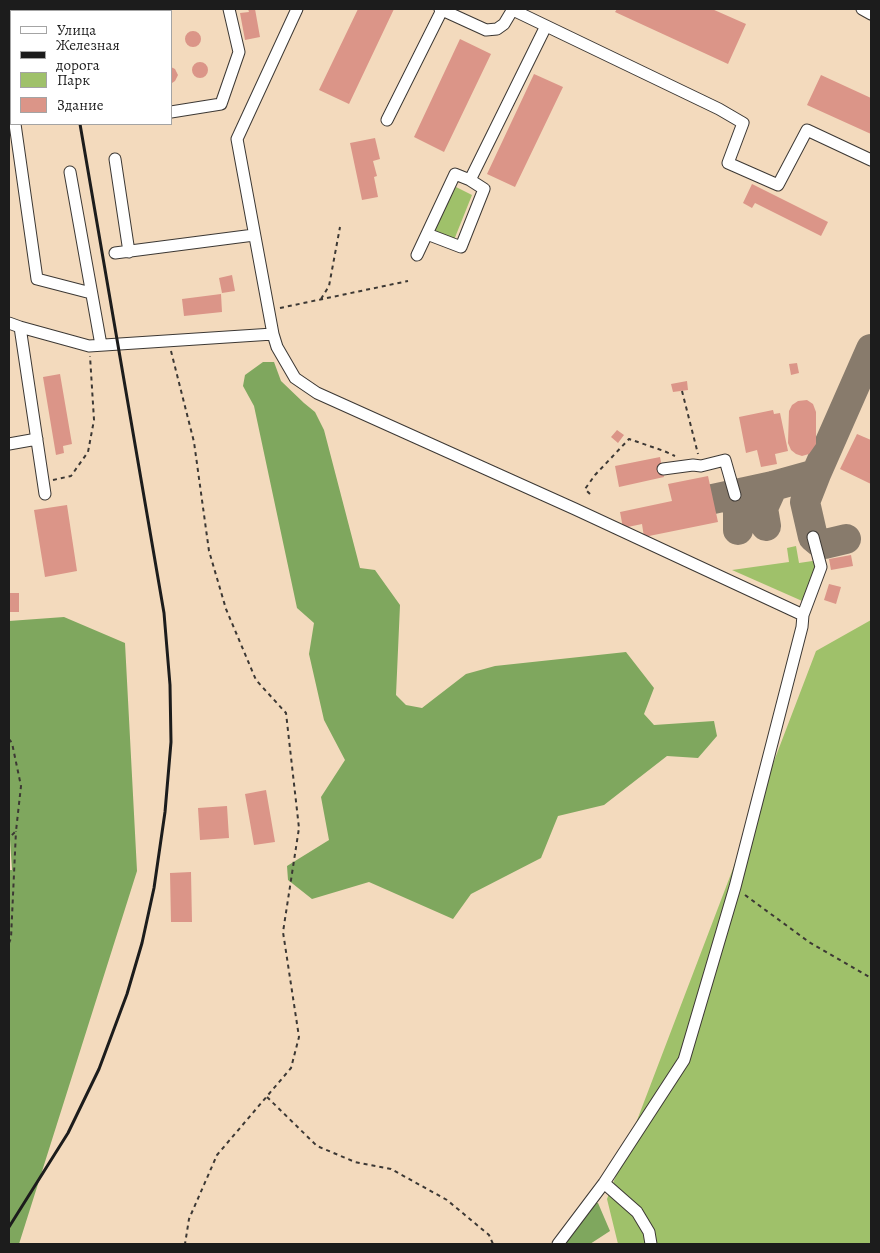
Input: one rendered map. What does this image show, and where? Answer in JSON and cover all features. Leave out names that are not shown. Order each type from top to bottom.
[{"type":"lane","points":[[172,112],[221,104],[239,52],[229,9]]},
{"type":"lane","points":[[297,9],[237,139],[272,334],[277,347],[295,378],[317,392],[802,615]]},
{"type":"lane","points":[[387,120],[441,9],[486,30],[497,29],[504,24],[513,10],[718,109],[743,123],[728,163],[778,185],[807,130],[871,160]]},
{"type":"lane","points":[[862,9],[871,14]]},
{"type":"lane","points":[[470,180],[546,26]]},
{"type":"lane","points":[[9,56],[9,66]]},
{"type":"lane","points":[[15,125],[37,278],[91,293]]},
{"type":"lane","points":[[115,159],[129,252]]},
{"type":"lane","points":[[70,172],[91,293],[95,346]]},
{"type":"lane","points":[[417,255],[455,174],[470,180],[484,189],[461,247],[427,234]]},
{"type":"lane","points":[[115,253],[254,235]]},
{"type":"lane","points":[[9,323],[95,346],[272,334]]},
{"type":"lane","points":[[20,327],[45,494]]},
{"type":"lane","points":[[9,444],[37,439]]},
{"type":"lane","points":[[662,469],[697,466],[725,460],[735,495]]},
{"type":"lane","points":[[558,1244],[604,1183],[684,1060],[735,888],[802,627],[802,615],[820,567],[813,537]]},
{"type":"lane","points":[[604,1183],[637,1212],[649,1232],[651,1244]]},
{"type":"path","points":[[320,299],[329,286],[340,227]]},
{"type":"path","points":[[268,310],[408,281]]},
{"type":"path","points":[[169,341],[194,442],[209,551],[226,609],[256,680],[286,713],[299,828],[283,932],[299,1037],[291,1068],[217,1155],[189,1219],[185,1244]]},
{"type":"path","points":[[43,482],[71,476],[88,452],[94,420],[95,346]]},
{"type":"path","points":[[682,391],[697,466]]},
{"type":"path","points":[[590,494],[585,489],[595,475],[629,439],[664,451],[697,466]]},
{"type":"path","points":[[9,739],[12,743],[21,786],[16,831],[11,938],[9,944]]},
{"type":"path","points":[[9,838],[16,831]]},
{"type":"path","points":[[735,888],[809,942],[871,978]]},
{"type":"path","points":[[267,1097],[317,1146],[355,1162],[391,1169],[447,1200],[489,1235],[494,1244]]},
{"type":"green space","points":[[456,187],[472,195],[454,240],[433,231]]},
{"type":"green space","points":[[263,362],[274,362],[281,381],[315,412],[324,430],[360,568],[375,570],[400,605],[396,695],[406,705],[422,708],[466,674],[495,666],[626,652],[654,688],[644,714],[654,725],[714,721],[717,736],[698,758],[667,756],[604,805],[558,816],[541,858],[471,894],[453,919],[369,882],[312,899],[288,880],[287,866],[329,840],[321,797],[345,760],[324,720],[309,654],[314,623],[297,608],[254,406],[243,386],[245,375]]},
{"type":"green space","points":[[796,546],[799,563],[819,560],[809,604],[732,570],[789,562],[787,548]]},
{"type":"green space","points":[[64,617],[125,643],[137,871],[19,1244],[9,1244],[9,870],[12,870],[9,824],[9,621]]},
{"type":"green space","points":[[871,620],[871,1244],[618,1244],[607,1199],[816,651]]},
{"type":"green space","points":[[586,1203],[598,1203],[610,1231],[590,1244],[555,1244]]},
{"type":"building","points":[[248,9],[255,9],[260,37],[245,40],[240,13],[249,12]]},
{"type":"building","points":[[358,9],[394,9],[349,104],[319,90]]},
{"type":"building","points":[[617,9],[712,9],[746,24],[728,64],[615,12]]},
{"type":"building","points":[[193,31],[199,33],[201,39],[199,45],[193,47],[187,45],[185,39],[187,33]]},
{"type":"building","points":[[460,39],[491,54],[444,152],[414,137]]},
{"type":"building","points":[[200,62],[206,64],[208,70],[206,76],[200,78],[194,76],[192,70],[194,64]]},
{"type":"building","points":[[172,68],[178,75],[172,83]]},
{"type":"building","points":[[534,74],[563,87],[515,187],[487,174]]},
{"type":"building","points":[[821,75],[871,98],[871,134],[807,105]]},
{"type":"building","points":[[375,138],[380,159],[373,161],[377,176],[374,177],[378,197],[362,200],[350,143]]},
{"type":"building","points":[[752,184],[828,222],[821,236],[755,203],[752,208],[743,203]]},
{"type":"building","points":[[232,275],[235,291],[222,293],[219,278]]},
{"type":"building","points":[[221,294],[222,312],[184,316],[182,299]]},
{"type":"building","points":[[797,363],[799,373],[791,375],[789,364]]},
{"type":"building","points":[[60,374],[72,444],[63,446],[64,453],[56,455],[43,377]]},
{"type":"building","points":[[687,381],[688,390],[673,392],[671,384]]},
{"type":"building","points":[[807,400],[813,404],[816,412],[816,444],[809,454],[802,456],[791,450],[788,443],[789,411],[792,405],[798,401]]},
{"type":"building","points":[[773,410],[774,414],[780,413],[788,451],[775,454],[777,464],[761,467],[757,450],[746,453],[739,417]]},
{"type":"building","points":[[617,430],[624,435],[618,443],[611,437]]},
{"type":"building","points":[[857,434],[871,440],[871,484],[840,469]]},
{"type":"building","points":[[660,457],[664,477],[619,487],[615,466]]},
{"type":"building","points":[[708,476],[718,522],[644,537],[642,524],[623,528],[620,512],[672,501],[668,484]]},
{"type":"building","points":[[67,505],[77,571],[45,577],[34,510]]},
{"type":"building","points":[[851,555],[853,566],[831,570],[829,559]]},
{"type":"building","points":[[829,584],[841,587],[836,604],[824,600]]},
{"type":"building","points":[[9,593],[19,593],[19,612],[9,612]]},
{"type":"building","points":[[266,790],[275,842],[254,845],[245,794]]},
{"type":"building","points":[[227,806],[229,838],[200,840],[198,808]]},
{"type":"building","points":[[191,872],[192,922],[171,922],[170,873]]},
{"type":"taxiway","points":[[846,539],[825,544],[813,537],[805,502],[871,349]]},
{"type":"taxiway","points":[[713,499],[773,486],[816,474]]},
{"type":"taxiway","points":[[766,526],[763,508],[773,486]]},
{"type":"taxiway","points":[[738,530],[738,513],[747,492]]},
{"type":"railway","points":[[9,1227],[68,1133],[99,1069],[127,994],[142,943],[154,888],[165,812],[171,742],[170,685],[164,613],[80,125]]}]
